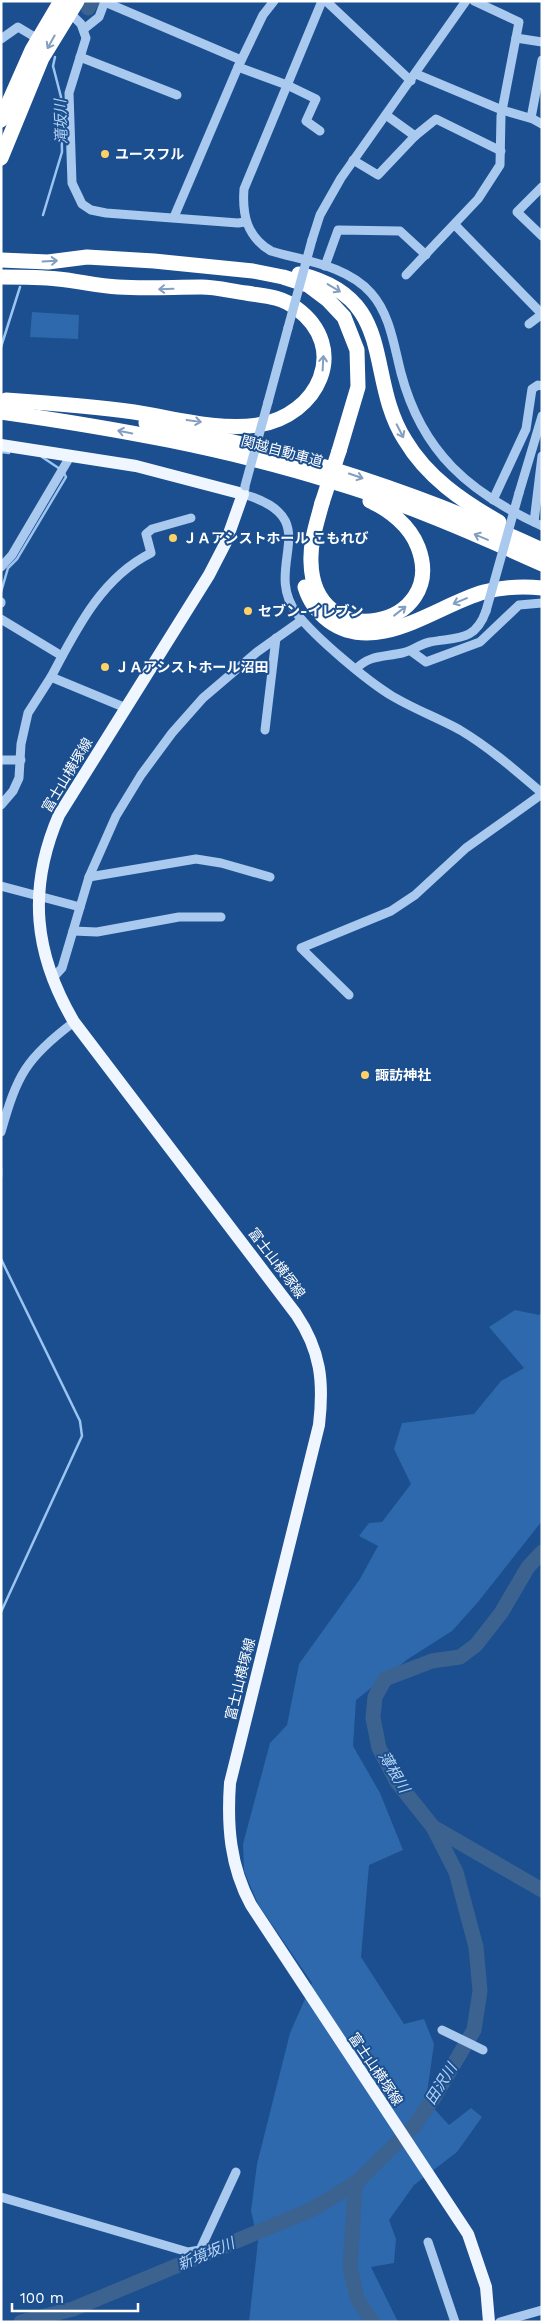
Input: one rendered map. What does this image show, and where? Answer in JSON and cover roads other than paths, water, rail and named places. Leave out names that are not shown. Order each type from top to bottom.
[{"type":"highway","points":[[1,158],[4,126],[13,89],[38,39],[65,4]]},
{"type":"highway","points":[[4,126],[42,58],[65,4]]},
{"type":"highway","points":[[2,260],[48,262],[86,257],[282,272],[310,277],[323,282],[346,296],[362,313],[371,330],[391,409],[397,425],[413,452],[432,475],[458,496],[492,518],[542,544]]},
{"type":"highway","points":[[253,271],[283,277],[308,285],[337,309],[350,328],[357,350],[359,381],[354,405],[334,450]]},
{"type":"highway","points":[[1,277],[56,279],[116,287],[151,289],[202,287],[239,280],[280,285],[305,294],[332,317],[345,340],[350,370],[334,450],[302,544],[303,578],[315,607],[327,619],[344,629],[365,633],[387,631],[486,592],[519,587],[542,588]]},
{"type":"highway","points":[[3,404],[74,405],[244,426],[272,422],[293,413],[310,397],[317,387],[322,370],[321,342],[311,322],[296,308],[278,298],[202,287]]},
{"type":"highway","name":"関越自動車道","points":[[3,404],[241,457],[336,482],[455,526],[542,564]]},
{"type":"highway","name":"関越自動車道","points":[[3,404],[155,425],[282,454],[396,490],[458,513],[542,550]]},
{"type":"highway","points":[[150,437],[338,490],[384,509],[404,525],[421,554],[422,565],[419,586],[409,604],[402,610],[393,616],[374,623],[352,621],[334,612],[320,595],[312,574],[311,551],[318,501]]},
{"type":"main road","points":[[1,445],[136,466],[244,490]]},
{"type":"main road","name":"富士山横塚線","points":[[244,490],[219,557],[59,815],[42,864],[38,896],[42,940],[52,979],[74,1022],[296,1314],[308,1333],[320,1367],[322,1388],[319,1425],[230,1783],[228,1814],[232,1852],[239,1882],[272,1938],[370,2089],[468,2234],[486,2287],[489,2322]]},
{"type":"street","points":[[84,29],[99,17],[105,1],[316,99],[306,121],[320,131]]},
{"type":"street","points":[[174,217],[239,64],[263,14],[274,1]]},
{"type":"street","points":[[322,1],[244,189],[245,222],[262,246],[270,251],[341,272],[371,292],[382,308],[389,326],[407,394],[427,437],[455,472],[493,500],[538,524],[542,456]]},
{"type":"street","points":[[326,1],[414,77],[502,110],[531,118],[542,124]]},
{"type":"street","points":[[349,995],[302,948],[391,911],[415,894],[466,848],[542,793],[485,746],[458,729],[392,696],[356,669],[302,620],[292,605],[287,589],[285,570],[289,535],[284,518],[269,503],[244,490],[312,240],[327,201],[466,1]]},
{"type":"street","points":[[406,275],[455,225],[500,165],[502,110],[519,22],[474,1]]},
{"type":"street","points":[[65,4],[84,29],[86,38],[69,93],[72,183],[76,196],[82,204],[91,210],[106,213],[245,222]]},
{"type":"street","points":[[1,39],[18,27],[38,39]]},
{"type":"street","points":[[516,38],[542,42]]},
{"type":"street","points":[[80,57],[177,95]]},
{"type":"street","points":[[531,118],[542,60]]},
{"type":"street","points":[[386,115],[415,136]]},
{"type":"street","points":[[354,160],[378,175],[415,136],[436,119],[501,152]]},
{"type":"street","points":[[542,187],[517,212],[542,236]]},
{"type":"street","points":[[455,225],[542,314],[529,324]]},
{"type":"street","points":[[325,266],[338,230],[400,231],[426,255]]},
{"type":"street","points":[[493,500],[526,429],[532,389],[538,385],[542,386]]},
{"type":"street","points":[[356,669],[368,658],[411,650],[424,644],[469,635],[481,622],[486,611],[542,416]]},
{"type":"street","points":[[1,567],[12,555],[72,455]]},
{"type":"street","points":[[1,805],[20,778],[21,744],[28,713],[83,616],[95,600],[138,560],[151,553],[146,534],[152,529],[191,518]]},
{"type":"street","points":[[411,650],[426,662],[433,661],[449,652],[485,639],[519,605],[542,603]]},
{"type":"street","points":[[1,619],[62,656]]},
{"type":"street","points":[[52,979],[62,968],[89,877],[123,804],[172,733],[218,685],[276,638],[302,620]]},
{"type":"street","points":[[265,730],[276,638]]},
{"type":"street","points":[[50,677],[126,708]]},
{"type":"street","points":[[1,760],[21,760]]},
{"type":"street","points":[[89,877],[196,859],[270,876]]},
{"type":"street","points":[[1,886],[80,907]]},
{"type":"street","points":[[73,932],[97,932],[179,917],[220,917]]},
{"type":"street","points":[[1,1132],[5,1107],[18,1079],[29,1062],[74,1022]]},
{"type":"street","points":[[442,2030],[483,2050]]},
{"type":"street","points":[[1,2197],[188,2252],[200,2250],[236,2172]]},
{"type":"street","points":[[428,2242],[455,2322]]},
{"type":"street","points":[[500,2322],[542,2310]]},
{"type":"waterway","name":"滝坂川","points":[[88,8],[92,1]]},
{"type":"waterway","name":"滝坂川","points":[[43,215],[62,152],[61,97],[53,66],[55,57]]},
{"type":"waterway","name":"滝坂川","points":[[1,347],[20,287]]},
{"type":"waterway","points":[[1,452],[9,453]]},
{"type":"waterway","points":[[42,457],[60,469]]},
{"type":"waterway","points":[[1,592],[8,568],[17,559],[66,477],[64,473]]},
{"type":"waterway","points":[[1,1168],[1,1177]]},
{"type":"waterway","points":[[1,1259],[80,1421],[82,1436],[1,1612]]},
{"type":"waterway","name":"薄根川","points":[[542,1552],[528,1567],[501,1613],[476,1645],[460,1657],[432,1661],[385,1679],[375,1697],[373,1718],[379,1748],[397,1782],[433,1827],[542,1890]]},
{"type":"waterway","name":"田沢川","points":[[372,2322],[357,2298],[350,2267],[357,2182],[414,2126],[435,2096],[474,2030],[480,1991],[476,1947],[456,1872],[433,1827]]},
{"type":"waterway","name":"新境坂川","points":[[21,2322],[73,2309],[313,2209],[357,2182]]},
{"type":"place","name":"ユースフル","points":[[105,154]]},
{"type":"place","name":"ＪＡアシストホール こもれび","points":[[173,538]]},
{"type":"place","name":"セブン-イレブン","points":[[248,611]]},
{"type":"place","name":"ＪＡアシストホール沼田","points":[[105,667]]},
{"type":"place","name":"諏訪神社","points":[[365,1075]]}]
